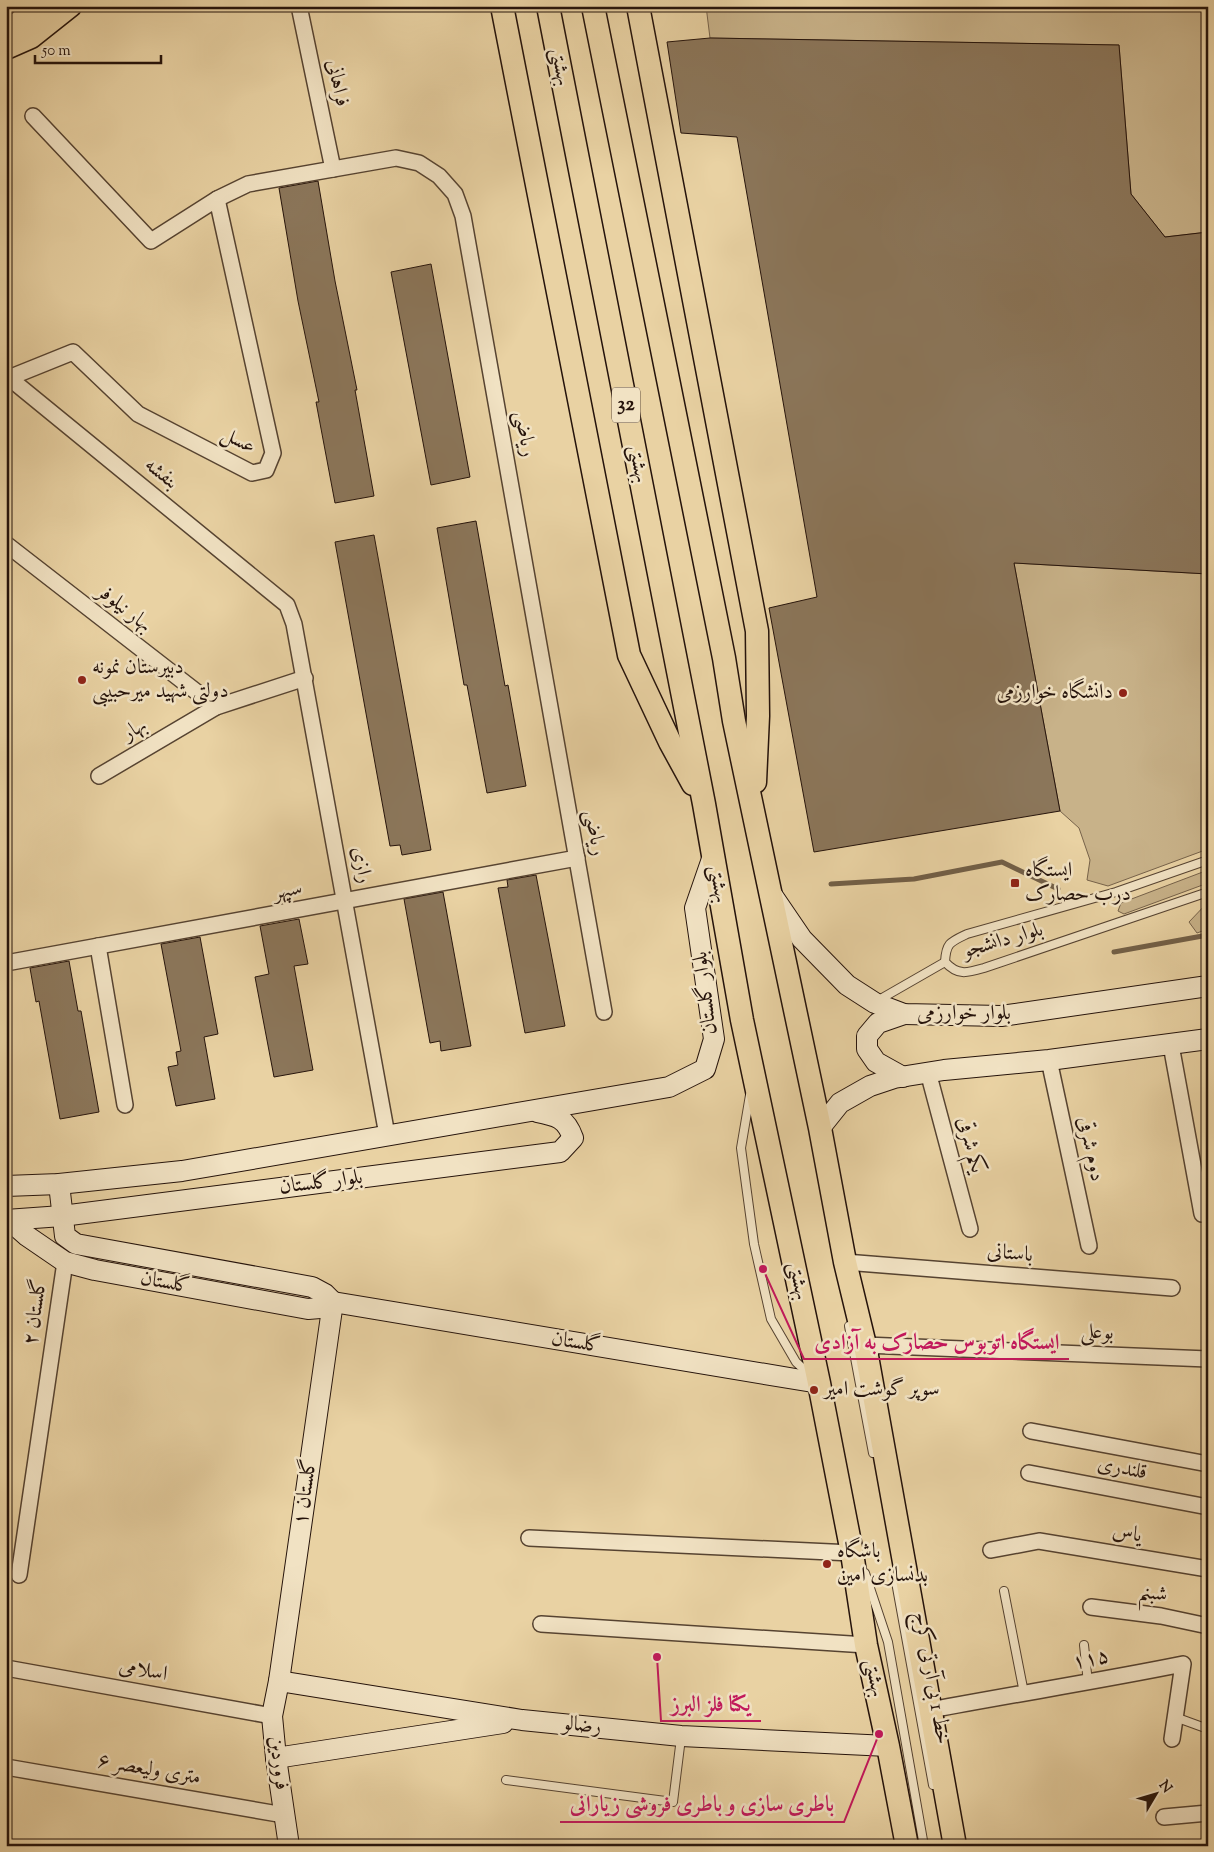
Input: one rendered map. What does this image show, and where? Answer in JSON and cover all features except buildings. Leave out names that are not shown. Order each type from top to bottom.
[{"type":"main road","points":[[6,34],[38,6]]},
{"type":"main road","points":[[6,48],[31,38],[70,6]]},
{"type":"main road","points":[[502,6],[629,655],[670,742],[704,804]]},
{"type":"main road","name":"بهشتى","points":[[548,6],[704,804]]},
{"type":"main road","name":"بهشتى","points":[[593,6],[720,639],[734,721],[754,810]]},
{"type":"main road","points":[[604,6],[606,72]]},
{"type":"main road","points":[[638,6],[757,631],[758,716],[754,810]]},
{"type":"main road","name":"بهشتی","points":[[704,804],[753,1075],[819,1383],[847,1524],[866,1644],[907,1846]]},
{"type":"main road","name":"32","points":[[754,810],[820,1128],[832,1191],[843,1271],[865,1345],[955,1846]]},
{"type":"street","name":"فراهانی","points":[[299,6],[333,169]]},
{"type":"street","name":"ریاضی","points":[[33,116],[151,241],[217,199],[248,184],[396,158],[419,163],[439,176],[455,194],[463,216],[604,1012]]},
{"type":"street","name":"عسل","points":[[7,378],[73,352],[138,414],[252,473],[266,470],[273,453],[217,199]]},
{"type":"street","name":"بنفشه","points":[[7,378],[287,605]]},
{"type":"street","name":"بهار نیلوفر","points":[[6,544],[216,707]]},
{"type":"street","name":"رازی","points":[[287,605],[294,624],[387,1135]]},
{"type":"street","name":"بهار","points":[[99,776],[216,707],[304,678]]},
{"type":"street","name":"بلوار گلستان","points":[[6,1186],[59,1184],[182,1171],[669,1087],[705,1069],[714,1039],[695,908],[713,856]]},
{"type":"street","name":"سپهر","points":[[6,963],[577,858]]},
{"type":"street","name":"بلوار خوارزمی","points":[[770,892],[802,939],[817,957],[847,985],[875,1003],[904,1014],[1000,1016],[1208,986]]},
{"type":"street","points":[[98,946],[126,1105]]},
{"type":"street","points":[[903,1077],[876,1062],[867,1049],[867,1036],[878,1023],[904,1014]]},
{"type":"street","points":[[820,1128],[840,1103],[870,1086],[903,1077],[928,1072],[1049,1060],[1208,1039]]},
{"type":"street","points":[[1171,1044],[1202,1214]]},
{"type":"street","name":"دوم شرقی","points":[[1049,1060],[1089,1246]]},
{"type":"street","name":"یکم شرقی","points":[[928,1072],[970,1229]]},
{"type":"street","name":"بلوار گلستان","points":[[8,1220],[62,1216],[560,1152],[573,1138],[569,1126],[557,1116],[529,1111]]},
{"type":"street","name":"گلستان","points":[[59,1184],[65,1236],[76,1244],[312,1287],[325,1294],[334,1302],[819,1383]]},
{"type":"street","name":"گلستان","points":[[8,1220],[26,1236],[65,1262],[95,1270],[308,1309],[320,1308],[334,1302]]},
{"type":"street","name":"گلستان ۲","points":[[19,1575],[65,1262]]},
{"type":"street","name":"باستانی","points":[[843,1271],[1172,1288]]},
{"type":"street","name":"گلستان ۱","points":[[279,1681],[334,1302]]},
{"type":"street","name":"بوعلی","points":[[865,1345],[1208,1359]]},
{"type":"street","points":[[1031,1431],[1208,1464]]},
{"type":"street","name":"قلندری","points":[[1029,1473],[1208,1507]]},
{"type":"street","points":[[528,1538],[852,1553]]},
{"type":"street","name":"یاس","points":[[991,1550],[1039,1541],[1208,1569]]},
{"type":"street","name":"شبنم","points":[[1091,1607],[1161,1616],[1208,1626]]},
{"type":"street","points":[[542,1624],[866,1644]]},
{"type":"street","name":"۱۱۵","points":[[931,1710],[1088,1683],[1183,1664],[1172,1739]]},
{"type":"street","name":"اسلامی","points":[[6,1668],[272,1716]]},
{"type":"street","name":"فروردین","points":[[279,1681],[272,1716],[289,1846]]},
{"type":"street","name":"رضالو","points":[[279,1681],[522,1720],[681,1736],[888,1746]]},
{"type":"street","points":[[276,1758],[522,1720]]},
{"type":"street","name":"۶ متری ولیعصر","points":[[6,1767],[284,1815]]},
{"type":"street","points":[[1164,1817],[1208,1813]]},
{"type":"lane","name":"بلوار دانشجو","points":[[1208,860],[1116,892],[967,934],[950,942],[946,951],[945,962],[952,970],[965,973],[984,968],[1208,892]]},
{"type":"lane","points":[[875,1003],[945,962]]},
{"type":"lane","points":[[753,1075],[741,1148],[754,1244],[771,1319],[796,1362],[819,1383]]},
{"type":"lane","points":[[848,1321],[875,1466]]},
{"type":"lane","name":"خط 1 بی آر تی کرج","points":[[847,1524],[888,1642],[924,1846]]},
{"type":"lane","name":"خط 1 بی آر تی کرج","points":[[894,1572],[935,1796]]},
{"type":"lane","points":[[1004,1591],[1024,1693]]},
{"type":"lane","points":[[1084,1645],[1088,1683]]},
{"type":"lane","points":[[1175,1717],[1208,1729]]},
{"type":"lane","points":[[506,1780],[673,1802],[681,1736]]},
{"type":"shaded area","points":[[706,6],[1208,6],[1208,232],[1165,237],[1131,194],[1119,45],[710,38]]},
{"type":"shaded area","points":[[1014,563],[1208,574],[1208,849],[1108,886],[1087,880],[1090,860],[1079,828],[1060,811]]},
{"type":"shaded area","points":[[1208,870],[1208,883],[1124,914],[1118,911],[1121,903]]},
{"type":"shaded area","points":[[1208,902],[1208,929],[1197,933],[1189,922]]},
{"type":"waterway","points":[[831,884],[914,879],[1002,862],[1058,889]]},
{"type":"waterway","points":[[1114,952],[1208,935]]},
{"type":"place","name":"دبیرستان نمونه دولتی شهید میرحبیبی","points":[[82,680]]},
{"type":"place","name":"دانشگاه خوارزمی","points":[[1123,693]]},
{"type":"place","name":"ایستگاه درب حصارک","points":[[1015,883]]},
{"type":"place","name":"ایستگاه اتوبوس حصارک به آزادی","points":[[763,1269]]},
{"type":"place","name":"سوپر گوشت امیر","points":[[814,1390]]},
{"type":"place","name":"باشگاه بدنسازی امین","points":[[827,1564]]},
{"type":"place","name":"یکتا فلز البرز","points":[[657,1657]]},
{"type":"place","name":"باطری سازی و باطری فروشی زیارانی","points":[[879,1734]]}]
